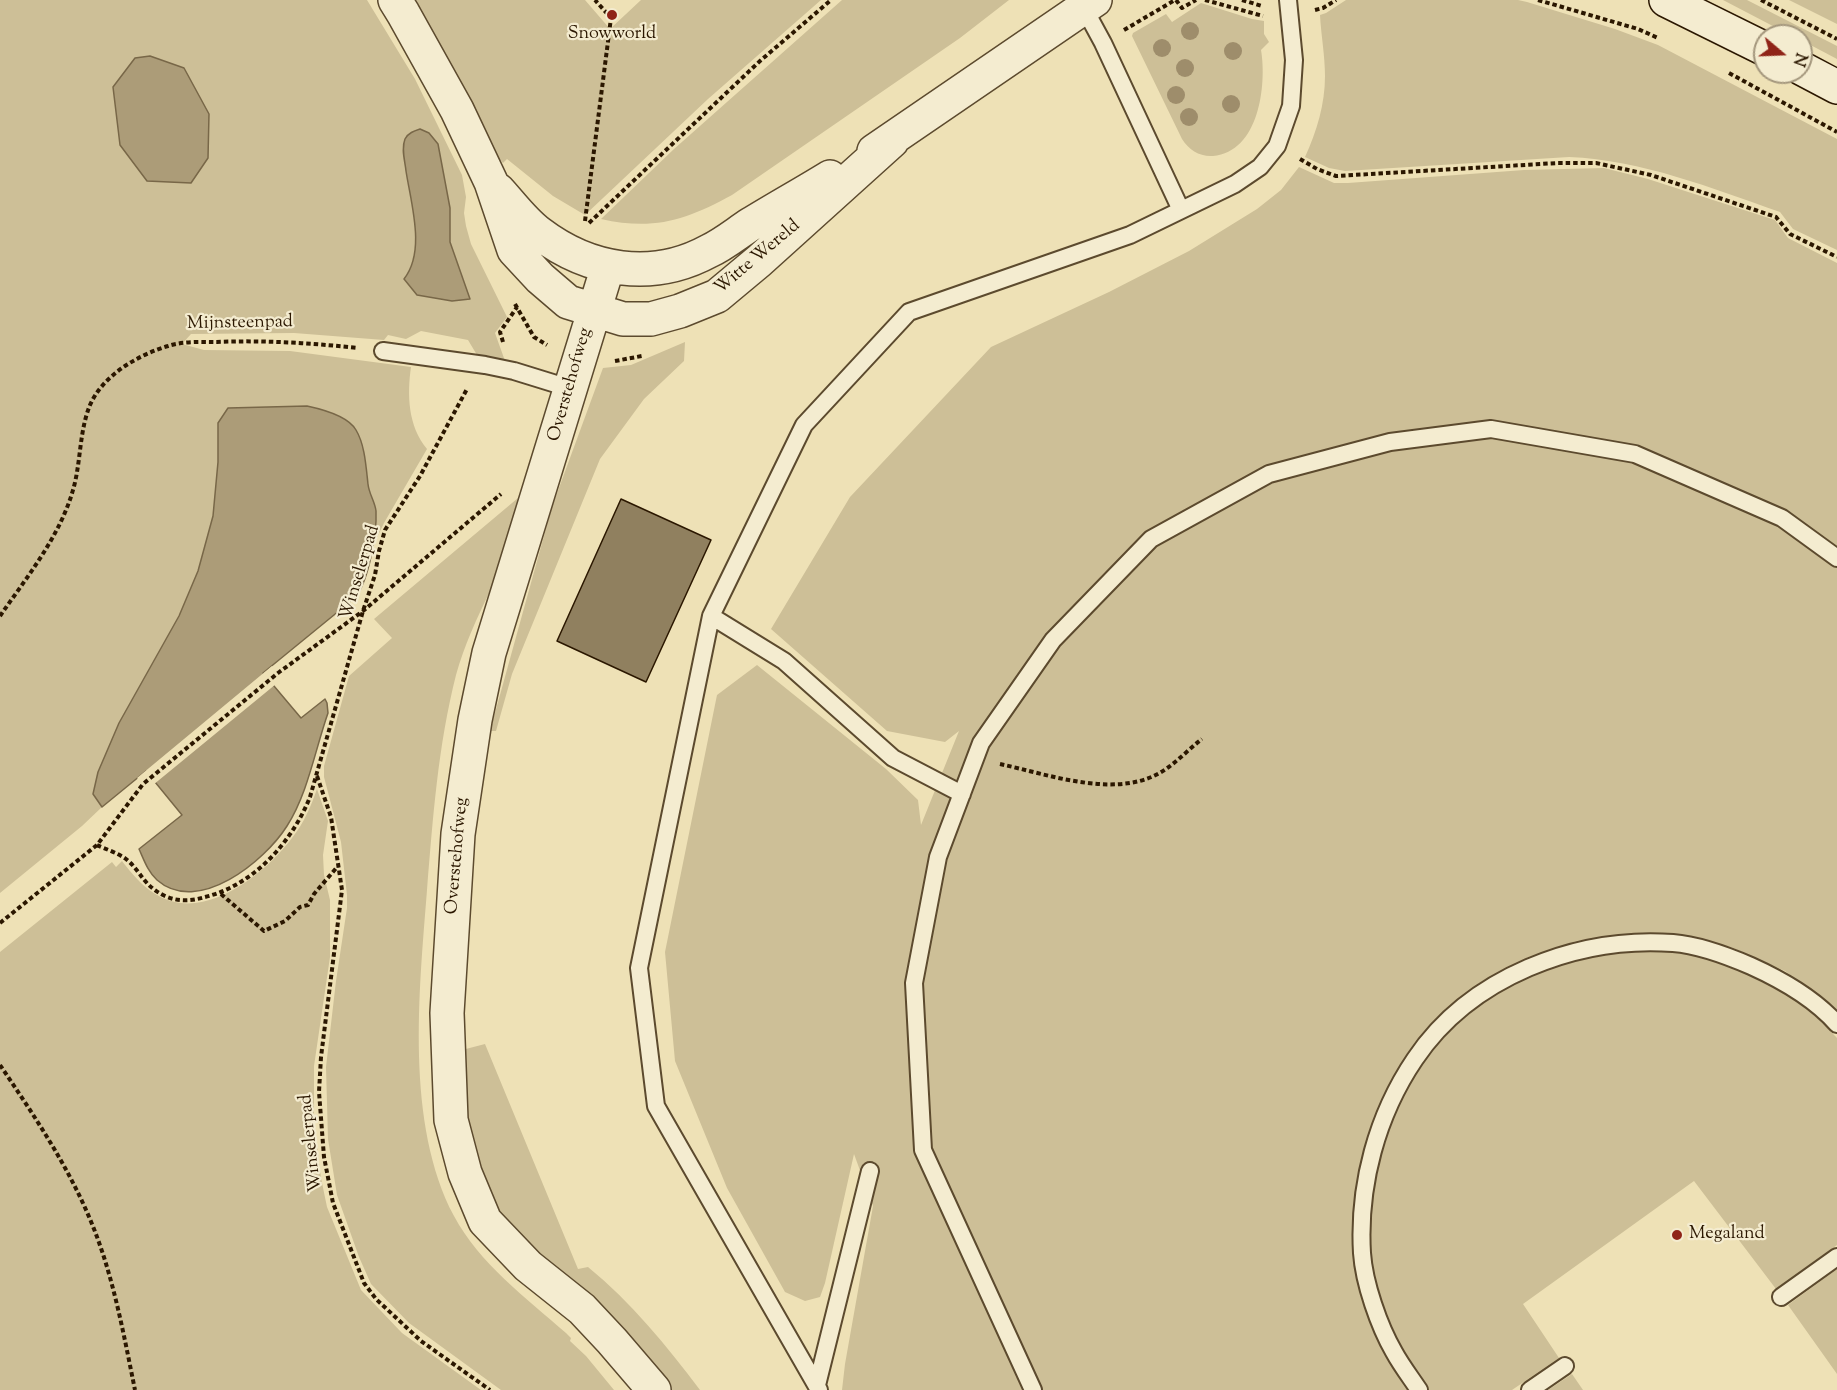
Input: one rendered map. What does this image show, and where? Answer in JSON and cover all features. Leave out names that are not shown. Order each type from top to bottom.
[{"type":"street","name":"Witte Wereld","points":[[394,0],[404,13],[457,110],[491,182],[514,250],[540,278],[568,302],[593,311],[623,319],[651,319],[680,311],[717,296],[892,141]]},
{"type":"street","points":[[1666,0],[1753,43]]},
{"type":"street","name":"Witte Wereld","points":[[491,182],[536,231],[563,250],[585,260],[608,266],[643,270],[670,267],[708,252],[892,141],[1090,4]]},
{"type":"street","points":[[1813,74],[1837,87]]},
{"type":"street","name":"Overstehofweg","points":[[608,266],[489,653],[475,720],[458,834],[447,1013],[451,1119],[465,1173],[484,1221],[528,1266],[582,1309],[654,1390]]},
{"type":"lane","points":[[818,1388],[656,1106],[639,968],[711,616],[804,425],[909,312],[1130,235],[1235,184],[1260,167],[1277,146],[1291,106],[1294,60],[1288,0]]},
{"type":"lane","points":[[1090,4],[1103,43],[1181,210]]},
{"type":"lane","points":[[383,351],[485,364],[569,388]]},
{"type":"lane","points":[[1033,1390],[922,1150],[914,983],[938,857],[981,743],[1053,640],[1151,539],[1269,474],[1390,442],[1491,429],[1635,454],[1782,518],[1837,558]]},
{"type":"lane","points":[[711,616],[784,661],[893,758],[962,794]]},
{"type":"lane","points":[[1419,1390],[1393,1352],[1372,1301],[1362,1254],[1363,1200],[1372,1150],[1389,1106],[1415,1058],[1450,1018],[1488,989],[1531,966],[1578,950],[1625,942],[1675,943],[1730,956],[1780,980],[1828,1014],[1837,1024]]},
{"type":"lane","points":[[818,1388],[870,1171]]},
{"type":"lane","points":[[1781,1297],[1837,1257]]},
{"type":"lane","points":[[1530,1390],[1565,1366]]},
{"type":"path","points":[[595,0],[611,18],[584,228],[760,61],[831,0]]},
{"type":"path","points":[[1176,0],[1182,8],[1196,0]]},
{"type":"path","points":[[1538,0],[1638,29],[1667,42]]},
{"type":"path","points":[[1761,0],[1837,39]]},
{"type":"path","points":[[1726,72],[1837,132]]},
{"type":"path","points":[[1277,146],[1317,169],[1336,176],[1558,163],[1596,163],[1627,169],[1776,217],[1790,234],[1837,257]]},
{"type":"path","points":[[511,316],[516,307],[528,325]]},
{"type":"path","name":"Mijnsteenpad","points":[[0,616],[60,523],[73,491],[90,405],[104,384],[124,367],[168,346],[189,342],[300,342],[383,351]]},
{"type":"path","name":"Winselerpad","points":[[97,845],[125,858],[144,882],[167,897],[194,900],[220,893],[240,883],[278,850],[301,819],[316,775],[375,575],[385,530],[420,476],[467,389],[485,364]]},
{"type":"path","points":[[0,923],[97,845],[143,784],[278,673],[363,610],[502,494]]},
{"type":"path","points":[[976,760],[1102,785],[1131,784],[1165,770],[1202,739]]},
{"type":"path","name":"Winselerpad","points":[[316,775],[332,817],[342,890],[325,1021],[319,1092],[324,1157],[333,1203],[364,1283],[376,1299],[421,1341],[490,1390]]},
{"type":"path","points":[[220,893],[264,931],[285,921],[300,907],[308,905],[314,894],[338,866]]},
{"type":"path","points":[[0,1065],[34,1115],[73,1183],[94,1229],[105,1262],[135,1390]]},
{"type":"shaded area","points":[[0,0],[367,0],[415,79],[462,175],[466,197],[464,213],[471,244],[507,317],[495,333],[505,361],[477,355],[468,340],[421,331],[406,339],[388,335],[384,340],[294,333],[191,334],[182,344],[204,350],[290,351],[411,367],[410,410],[416,430],[427,449],[372,548],[376,510],[369,489],[365,457],[307,406],[228,408],[218,423],[218,462],[213,516],[198,571],[179,616],[119,723],[93,794],[102,807],[0,893]],"holes":[[[405,140],[450,208],[450,242],[470,299],[452,301],[417,295],[404,280],[412,264],[415,246]]]},
{"type":"shaded area","points":[[415,0],[585,0],[610,29],[641,0],[821,0],[708,99],[585,215],[553,196],[507,159],[503,163],[497,156],[468,94]]},
{"type":"shaded area","points":[[842,0],[1009,0],[960,38],[732,195],[700,211],[669,221],[637,224],[601,219],[674,149]]},
{"type":"shaded area","points":[[1346,0],[1518,0],[1615,29],[1658,45],[1837,139],[1837,250],[1793,229],[1780,212],[1702,185],[1623,163],[1569,157],[1345,171],[1329,168],[1305,157],[1317,127],[1324,97],[1325,68],[1320,15]]},
{"type":"shaded area","points":[[1723,0],[1747,0],[1794,24],[1769,24]]},
{"type":"shaded area","points":[[1789,0],[1837,0],[1837,24]]},
{"type":"shaded area","points":[[1201,3],[1264,21],[1264,34],[1269,42],[1261,50],[1263,64],[1261,98],[1250,130],[1241,143],[1229,152],[1213,156],[1195,152],[1182,139],[1132,36],[1133,33],[1166,14],[1172,22]]},
{"type":"shaded area","points":[[1813,34],[1837,46],[1837,59],[1813,46]]},
{"type":"shaded area","points":[[150,56],[184,68],[209,114],[208,158],[191,183],[147,181],[120,145],[113,87],[135,58]]},
{"type":"shaded area","points":[[420,129],[429,133],[438,144],[450,208],[450,242],[470,299],[452,301],[417,295],[404,279],[411,268],[416,241],[403,147],[408,135]]},
{"type":"shaded area","points":[[1299,167],[1334,183],[1524,170],[1604,168],[1648,179],[1775,220],[1788,238],[1837,263],[1837,1010],[1785,971],[1731,947],[1676,936],[1624,934],[1576,941],[1527,958],[1482,981],[1444,1011],[1408,1052],[1381,1102],[1364,1147],[1355,1200],[1353,1255],[1365,1304],[1410,1390],[842,1390],[873,1206],[854,1154],[825,1283],[820,1297],[805,1301],[785,1292],[727,1188],[675,1061],[665,952],[717,695],[757,665],[886,769],[918,800],[921,825],[959,731],[945,742],[887,731],[771,629],[850,497],[991,347],[1109,292],[1189,251],[1257,209],[1281,190]]},
{"type":"shaded area","points":[[685,342],[684,361],[644,399],[600,459],[512,674],[496,731],[490,731],[552,507],[603,368],[631,365]]},
{"type":"shaded area","points":[[307,406],[341,417],[352,425],[359,436],[376,511],[374,543],[365,579],[356,597],[263,673],[301,718],[325,699],[328,713],[300,800],[277,840],[247,868],[229,880],[192,892],[173,889],[154,877],[146,866],[139,849],[182,815],[146,771],[102,807],[93,794],[98,772],[119,723],[179,616],[198,571],[213,516],[218,462],[218,423],[228,408]]},
{"type":"shaded area","points":[[518,498],[496,586],[490,591],[476,622],[456,675],[440,755],[421,971],[419,1056],[422,1099],[428,1140],[438,1179],[464,1233],[504,1279],[571,1338],[570,1341],[586,1356],[614,1390],[501,1390],[409,1323],[371,1284],[359,1257],[337,1195],[328,1139],[326,1067],[347,895],[341,842],[324,777],[324,766],[349,676],[392,638],[374,619]]},
{"type":"shaded area","points":[[317,789],[328,821],[323,855],[324,875],[330,900],[330,957],[314,1066],[314,1120],[327,1207],[361,1290],[402,1333],[481,1390],[0,1390],[0,952],[112,862],[116,867],[122,861],[138,880],[156,895],[171,901],[188,903],[205,901],[239,887],[269,864],[281,851],[304,820]]},
{"type":"shaded area","points":[[1625,952],[1672,952],[1718,962],[1741,970],[1783,992],[1803,1006],[1837,1038],[1837,1245],[1776,1289],[1694,1181],[1523,1304],[1559,1358],[1512,1390],[1429,1390],[1401,1347],[1381,1300],[1369,1254],[1371,1201],[1379,1153],[1396,1109],[1422,1062],[1455,1025],[1492,996],[1534,974],[1579,958]]},
{"type":"shaded area","points":[[485,1044],[578,1269],[588,1267],[619,1295],[661,1341],[700,1390],[671,1390],[607,1317],[521,1237],[493,1200],[478,1169],[471,1145],[463,1077],[462,1050]]},
{"type":"shaded area","points":[[1837,1269],[1837,1374],[1788,1305]]},
{"type":"shaded area","points":[[1572,1374],[1583,1390],[1548,1390]]},
{"type":"pier","points":[[272,666],[274,668],[267,674],[276,684],[153,785],[145,775],[139,780],[137,778]]},
{"type":"building","points":[[621,499],[711,540],[646,682],[557,641]]},
{"type":"place","name":"Snowworld","points":[[612,15]]},
{"type":"place","name":"Megaland","points":[[1677,1235]]}]
